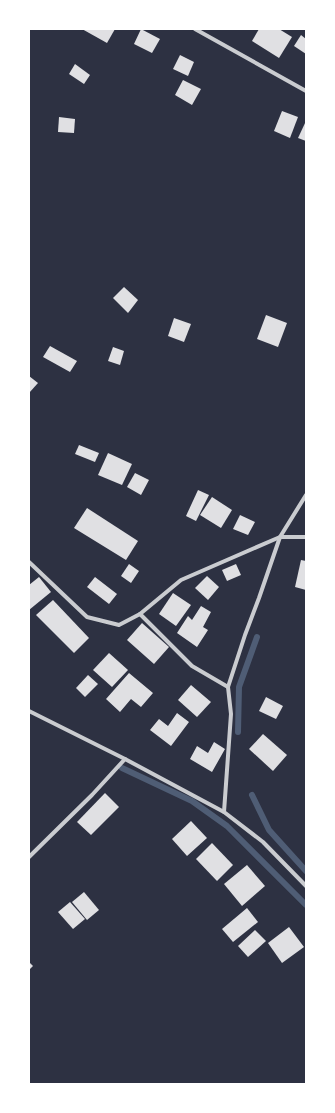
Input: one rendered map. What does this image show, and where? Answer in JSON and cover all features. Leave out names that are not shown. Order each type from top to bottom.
[{"type":"street","points":[[195,29],[306,92]]},
{"type":"street","points":[[224,812],[231,714],[228,688],[280,537],[306,495]]},
{"type":"street","points":[[29,562],[87,617],[119,625],[140,614],[181,580],[280,537],[306,537]]},
{"type":"street","points":[[140,614],[192,666],[228,688]]},
{"type":"street","points":[[29,711],[125,759],[224,812],[262,842],[306,886]]},
{"type":"street","points":[[29,857],[92,795],[125,759]]},
{"type":"building","points":[[82,29],[115,29],[107,43]]},
{"type":"building","points":[[141,29],[160,39],[152,53],[134,44]]},
{"type":"building","points":[[259,29],[279,29],[292,37],[279,58],[252,41]]},
{"type":"building","points":[[301,35],[306,39],[306,54],[294,46]]},
{"type":"building","points":[[180,55],[194,62],[188,76],[173,69]]},
{"type":"building","points":[[75,64],[90,75],[84,84],[69,74]]},
{"type":"building","points":[[183,80],[201,89],[192,105],[175,95]]},
{"type":"building","points":[[282,111],[298,117],[290,138],[274,131]]},
{"type":"building","points":[[59,117],[75,119],[74,133],[58,132]]},
{"type":"building","points":[[306,121],[306,141],[298,138]]},
{"type":"building","points":[[124,287],[138,300],[128,313],[113,298]]},
{"type":"building","points":[[266,315],[287,323],[278,347],[257,339]]},
{"type":"building","points":[[174,318],[191,324],[184,342],[168,336]]},
{"type":"building","points":[[50,346],[77,361],[70,372],[43,357]]},
{"type":"building","points":[[113,347],[124,351],[120,365],[108,361]]},
{"type":"building","points":[[29,376],[38,383],[29,393]]},
{"type":"building","points":[[79,445],[99,453],[95,462],[75,454]]},
{"type":"building","points":[[108,453],[132,464],[122,485],[98,475]]},
{"type":"building","points":[[135,473],[149,480],[141,495],[127,487]]},
{"type":"building","points":[[198,490],[209,495],[196,521],[186,516]]},
{"type":"building","points":[[212,497],[232,510],[221,528],[200,515]]},
{"type":"building","points":[[87,508],[138,541],[126,560],[74,528]]},
{"type":"building","points":[[240,515],[255,522],[248,535],[233,529]]},
{"type":"building","points":[[301,560],[306,561],[306,590],[295,587]]},
{"type":"building","points":[[129,564],[139,571],[131,583],[121,576]]},
{"type":"building","points":[[236,564],[241,575],[227,581],[222,570]]},
{"type":"building","points":[[207,576],[219,587],[208,600],[195,588]]},
{"type":"building","points":[[39,577],[51,592],[29,610],[29,585]]},
{"type":"building","points":[[95,577],[117,594],[109,604],[87,587]]},
{"type":"building","points":[[173,593],[191,605],[176,626],[159,614]]},
{"type":"building","points":[[53,600],[89,638],[74,653],[36,615]]},
{"type":"building","points":[[201,606],[211,612],[203,627],[208,630],[197,647],[177,633],[188,616],[192,620]]},
{"type":"building","points":[[142,623],[169,647],[154,664],[127,640]]},
{"type":"building","points":[[109,653],[128,670],[112,687],[93,670]]},
{"type":"building","points":[[129,673],[153,693],[141,707],[131,699],[120,712],[106,699]]},
{"type":"building","points":[[88,675],[98,684],[85,697],[76,688]]},
{"type":"building","points":[[191,685],[211,702],[197,717],[178,700]]},
{"type":"building","points":[[266,697],[283,706],[276,719],[259,711]]},
{"type":"building","points":[[177,713],[189,722],[171,746],[150,730],[159,719],[168,726]]},
{"type":"building","points":[[263,734],[287,755],[273,771],[249,749]]},
{"type":"building","points":[[214,742],[225,749],[212,772],[190,759],[197,746],[208,753]]},
{"type":"building","points":[[105,793],[119,807],[91,835],[77,822]]},
{"type":"building","points":[[191,821],[207,838],[187,856],[172,839]]},
{"type":"building","points":[[212,843],[233,865],[217,881],[196,859]]},
{"type":"building","points":[[247,865],[265,886],[242,906],[224,884]]},
{"type":"building","points":[[84,892],[99,910],[87,920],[72,902]]},
{"type":"building","points":[[70,902],[85,919],[73,929],[58,912]]},
{"type":"building","points":[[247,908],[258,922],[233,942],[222,929]]},
{"type":"building","points":[[289,927],[304,947],[282,963],[268,943]]},
{"type":"building","points":[[255,930],[266,941],[248,957],[238,946]]},
{"type":"building","points":[[29,962],[33,966],[29,970]]},
{"type":"waterway","points":[[238,732],[239,687],[257,637]]},
{"type":"waterway","points":[[122,768],[192,801],[227,826],[306,905]]},
{"type":"waterway","points":[[252,795],[269,830],[306,871]]}]
